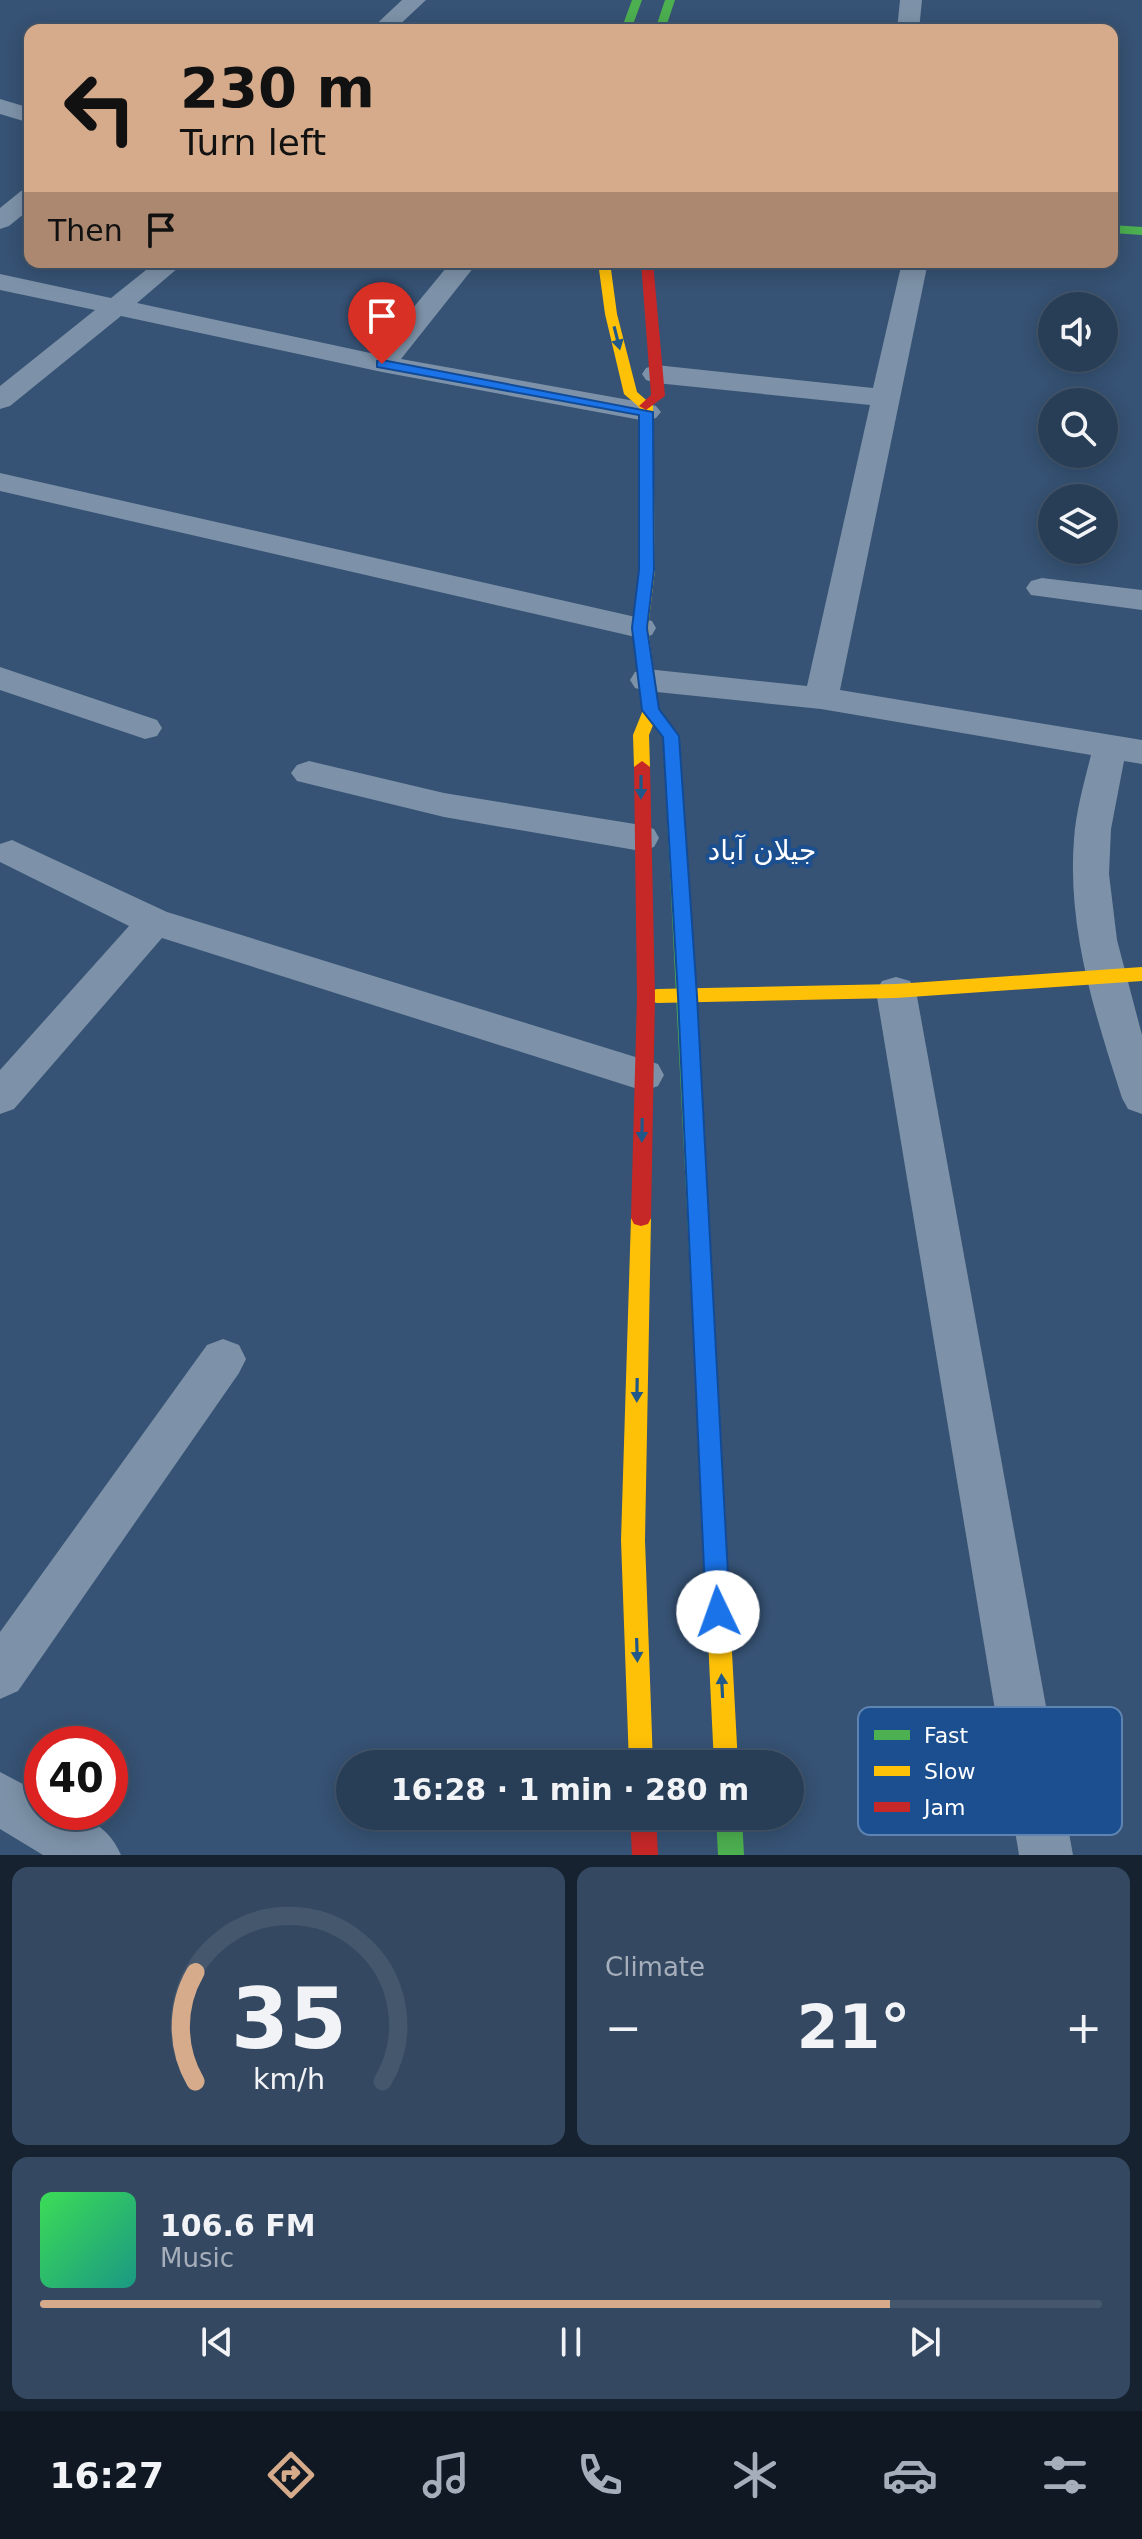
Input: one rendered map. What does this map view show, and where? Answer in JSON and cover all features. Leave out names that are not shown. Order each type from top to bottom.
[{"type":"street","points":[[388,24],[415,0]]},
{"type":"street","points":[[628,24],[637,0]]},
{"type":"street","points":[[662,24],[670,0]]},
{"type":"street","points":[[909,24],[911,0]]},
{"type":"street","points":[[0,106],[24,114]]},
{"type":"street","points":[[0,221],[24,201]]},
{"type":"street","points":[[1118,229],[1142,231]]},
{"type":"street","points":[[0,400],[122,306],[165,268]]},
{"type":"street","points":[[382,364],[460,268]]},
{"type":"street","points":[[605,268],[611,314],[631,394],[646,409]]},
{"type":"street","points":[[640,1750],[633,1540],[646,996],[641,735],[649,695],[640,628],[647,570],[646,409],[658,396],[647,268]]},
{"type":"street","points":[[821,698],[914,268]]},
{"type":"street","points":[[0,282],[382,364],[646,409]]},
{"type":"street","points":[[656,374],[885,398]]},
{"type":"street","points":[[0,482],[640,628]]},
{"type":"street","points":[[1042,588],[1142,600]]},
{"type":"street","points":[[0,678],[145,728]]},
{"type":"street","points":[[649,695],[821,698],[1126,748],[1092,840],[1090,882],[1123,976],[1142,1098]]},
{"type":"street","points":[[649,695],[671,736],[688,996],[725,1750]]},
{"type":"street","points":[[309,773],[444,805],[641,838]]},
{"type":"street","points":[[12,853],[154,922],[644,1075]]},
{"type":"street","points":[[0,1098],[154,922]]},
{"type":"street","points":[[646,996],[896,991],[1123,976]]},
{"type":"street","points":[[896,991],[1020,1707]]},
{"type":"street","points":[[0,1674],[223,1359]]},
{"type":"street","points":[[0,1799],[94,1855]]},
{"type":"street","points":[[644,1830],[645,1855]]},
{"type":"street","points":[[730,1830],[731,1855]]},
{"type":"street","points":[[1043,1835],[1046,1855]]},
{"type":"traffic: fast","points":[[628,24],[637,0]]},
{"type":"traffic: fast","points":[[662,24],[670,0]]},
{"type":"traffic: fast","points":[[1118,229],[1142,231]]},
{"type":"traffic: fast","points":[[651,710],[671,736],[708,1410]]},
{"type":"traffic: fast","points":[[730,1830],[731,1855]]},
{"type":"traffic: slow","points":[[605,268],[611,314],[631,394],[646,406]]},
{"type":"traffic: slow","points":[[642,767],[641,735],[651,710],[640,628],[647,570],[646,406]]},
{"type":"traffic: slow","points":[[657,996],[896,991],[1142,974]]},
{"type":"traffic: slow","points":[[640,1750],[633,1540],[641,1218]]},
{"type":"traffic: slow","points":[[708,1410],[725,1750]]},
{"type":"traffic: jam","points":[[646,406],[658,396],[647,268]]},
{"type":"traffic: jam","points":[[641,1218],[646,996],[642,767]]},
{"type":"traffic: jam","points":[[644,1830],[645,1855]]},
{"type":"district","name":"جیلان آباد","points":[[762,850]]},
{"type":"route","points":[[382,364],[646,412],[647,570],[640,628],[651,710],[671,736],[688,996],[718,1612]]}]
